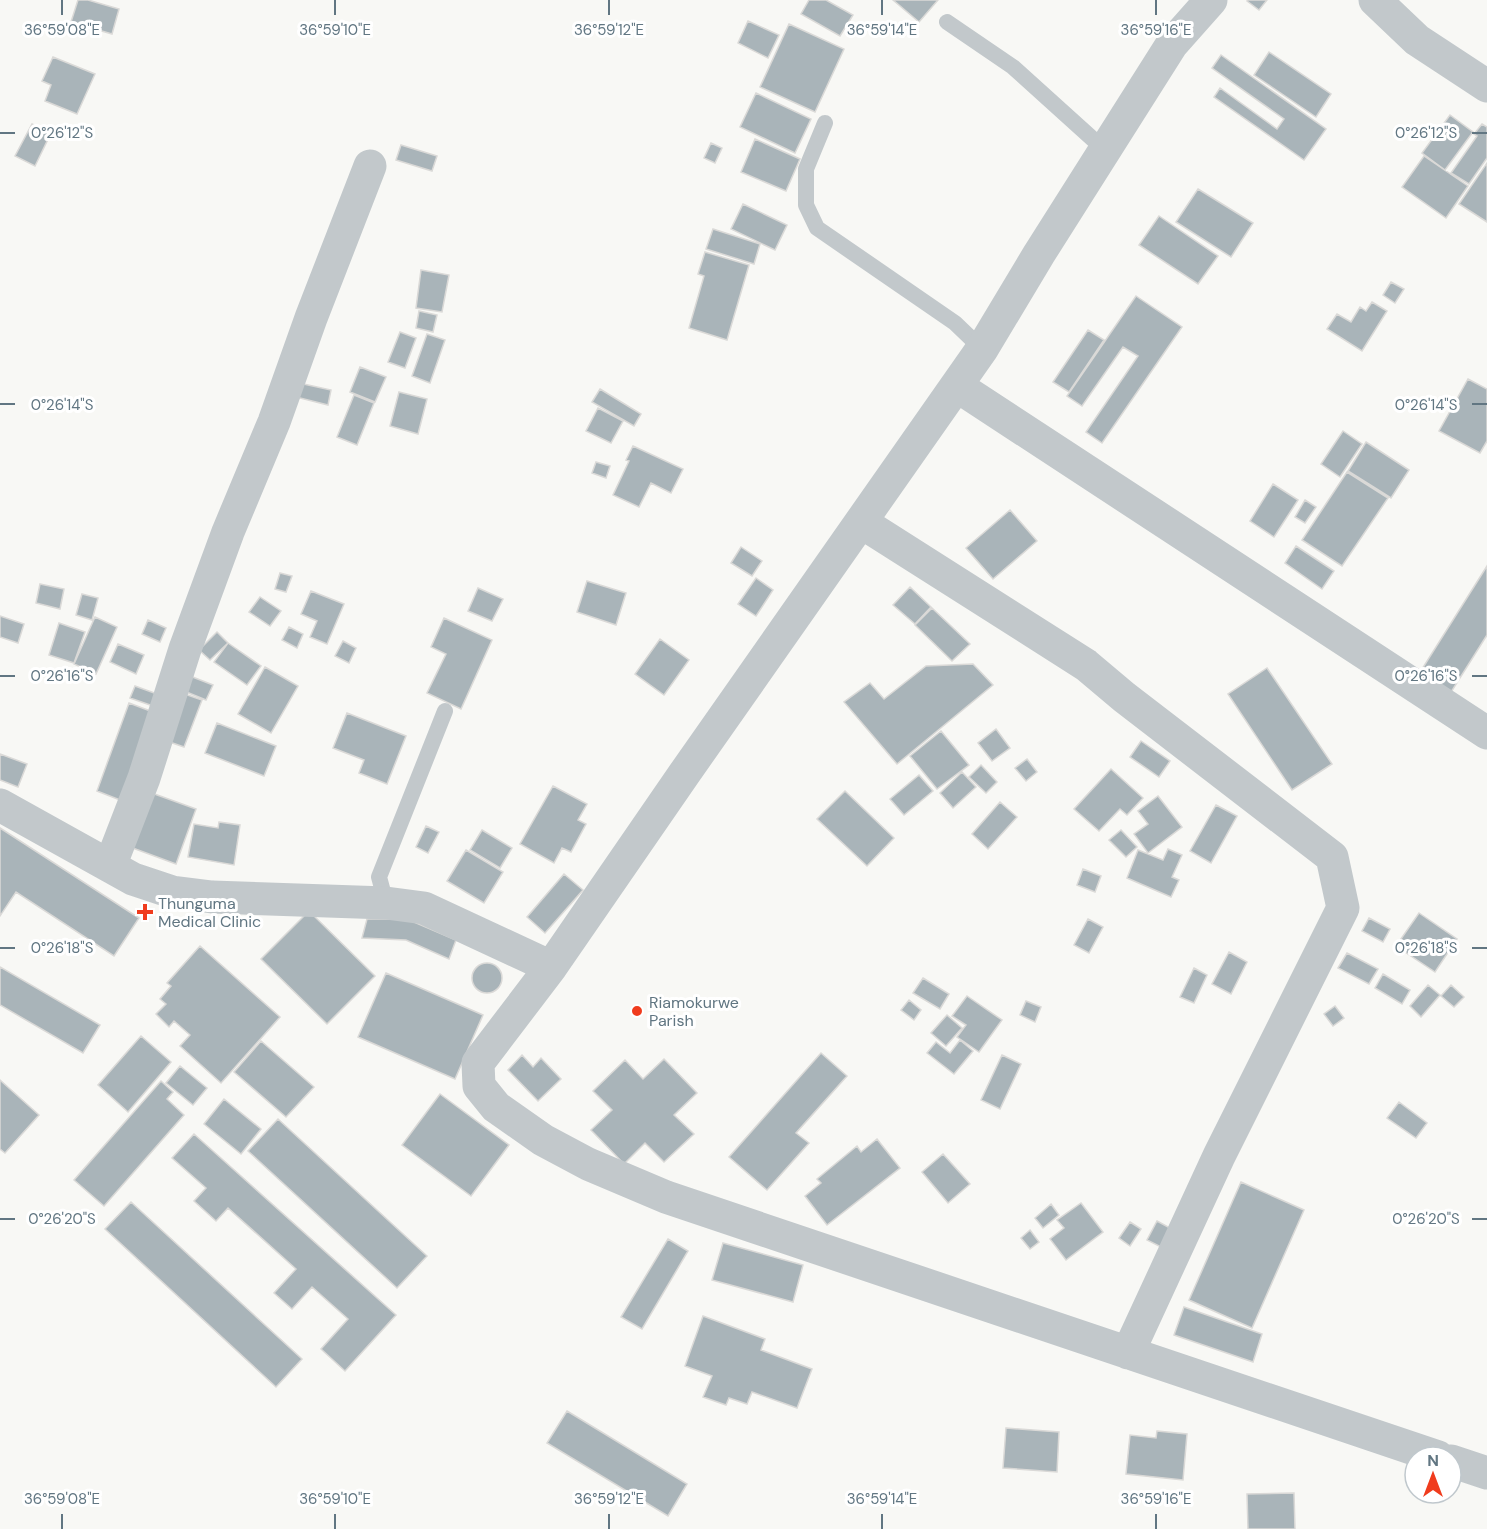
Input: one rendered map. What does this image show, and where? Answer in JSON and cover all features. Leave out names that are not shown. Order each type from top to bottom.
[{"type":"street","points":[[1211,0],[1172,44],[957,386],[551,967],[478,1063],[479,1086],[496,1107],[543,1140],[588,1164],[666,1197],[1403,1445]]},
{"type":"street","points":[[1375,0],[1417,40],[1487,86]]},
{"type":"street","points":[[110,866],[144,778],[185,649],[228,532],[274,422],[311,318],[370,166]]},
{"type":"street","points":[[957,386],[1487,733]]},
{"type":"street","points":[[861,522],[1086,665],[1124,697],[1332,857],[1343,908],[1219,1156],[1128,1353]]},
{"type":"street","points":[[0,805],[133,879],[172,892],[212,897],[387,903],[424,908],[551,967]]},
{"type":"street","points":[[1463,1465],[1487,1473]]},
{"type":"lane","points":[[947,22],[1013,67],[1106,151]]},
{"type":"lane","points":[[825,123],[806,169],[806,205],[817,228],[955,323],[982,349]]},
{"type":"lane","points":[[387,903],[379,877],[445,711]]},
{"type":"building","points":[[78,0],[88,0],[119,9],[112,34],[71,22]]},
{"type":"building","points":[[809,0],[826,0],[853,15],[840,36],[801,14]]},
{"type":"building","points":[[893,0],[938,0],[919,22]]},
{"type":"building","points":[[1248,0],[1267,0],[1259,10]]},
{"type":"building","points":[[748,21],[779,35],[768,58],[738,43]]},
{"type":"building","points":[[789,24],[844,49],[815,112],[760,87]]},
{"type":"building","points":[[1269,52],[1331,94],[1316,117],[1254,75]]},
{"type":"building","points":[[1221,55],[1326,129],[1304,160],[1214,97],[1220,88],[1277,129],[1284,119],[1212,68]]},
{"type":"building","points":[[53,57],[95,74],[77,114],[45,101],[51,85],[42,81]]},
{"type":"building","points":[[756,93],[811,119],[795,153],[740,127]]},
{"type":"building","points":[[1450,115],[1473,132],[1445,170],[1422,153]]},
{"type":"building","points":[[32,124],[51,133],[35,166],[15,156]]},
{"type":"building","points":[[1482,124],[1487,127],[1487,158],[1469,184],[1451,173],[1477,136],[1474,134]]},
{"type":"building","points":[[755,139],[800,159],[786,191],[741,172]]},
{"type":"building","points":[[711,143],[722,148],[715,163],[704,158]]},
{"type":"building","points":[[401,145],[437,156],[432,171],[396,160]]},
{"type":"building","points":[[1424,156],[1468,186],[1446,218],[1402,187]]},
{"type":"building","points":[[1487,163],[1487,222],[1459,204]]},
{"type":"building","points":[[1198,189],[1253,223],[1231,257],[1176,222]]},
{"type":"building","points":[[743,204],[787,225],[775,250],[731,229]]},
{"type":"building","points":[[1159,216],[1218,256],[1198,284],[1139,245]]},
{"type":"building","points":[[713,229],[760,244],[754,264],[706,249]]},
{"type":"building","points":[[705,252],[749,265],[727,340],[689,328],[704,276],[698,274]]},
{"type":"building","points":[[421,270],[449,275],[442,312],[416,308]]},
{"type":"building","points":[[1391,282],[1404,289],[1395,303],[1383,295]]},
{"type":"building","points":[[1136,296],[1182,327],[1102,443],[1086,432],[1138,356],[1123,347],[1082,406],[1067,396]]},
{"type":"building","points":[[1372,302],[1387,311],[1362,351],[1327,329],[1337,314],[1351,322],[1360,307],[1366,311]]},
{"type":"building","points":[[419,311],[437,315],[433,332],[416,328]]},
{"type":"building","points":[[1088,330],[1104,340],[1069,392],[1053,382]]},
{"type":"building","points":[[400,332],[416,338],[405,368],[388,362]]},
{"type":"building","points":[[427,334],[445,340],[430,383],[412,376]]},
{"type":"building","points":[[360,367],[386,377],[375,402],[350,392]]},
{"type":"building","points":[[1468,379],[1487,389],[1487,441],[1480,453],[1439,431]]},
{"type":"building","points":[[299,383],[331,390],[328,405],[296,397]]},
{"type":"building","points":[[600,389],[641,414],[634,426],[592,402]]},
{"type":"building","points":[[399,392],[427,399],[418,434],[390,426]]},
{"type":"building","points":[[354,395],[374,403],[357,445],[337,437]]},
{"type":"building","points":[[598,408],[623,421],[611,443],[586,431]]},
{"type":"building","points":[[1343,431],[1362,444],[1340,477],[1321,464]]},
{"type":"building","points":[[1366,442],[1409,470],[1391,498],[1348,471]]},
{"type":"building","points":[[633,446],[683,469],[671,493],[651,483],[639,507],[613,495],[629,461],[626,460]]},
{"type":"building","points":[[596,462],[610,466],[606,478],[592,473]]},
{"type":"building","points":[[1347,472],[1388,498],[1342,566],[1302,540]]},
{"type":"building","points":[[1273,484],[1298,500],[1274,537],[1250,521]]},
{"type":"building","points":[[1305,500],[1316,507],[1305,523],[1295,517]]},
{"type":"building","points":[[1010,510],[1037,541],[993,579],[966,548]]},
{"type":"building","points":[[1296,546],[1334,571],[1322,589],[1285,563]]},
{"type":"building","points":[[741,547],[762,561],[752,576],[731,563]]},
{"type":"building","points":[[1487,566],[1487,635],[1448,697],[1417,677]]},
{"type":"building","points":[[280,573],[292,576],[286,592],[275,589]]},
{"type":"building","points":[[756,578],[773,590],[756,616],[738,604]]},
{"type":"building","points":[[587,581],[626,593],[616,625],[577,612]]},
{"type":"building","points":[[40,584],[64,589],[60,609],[36,603]]},
{"type":"building","points":[[910,587],[931,607],[915,624],[893,605]]},
{"type":"building","points":[[478,588],[503,599],[492,621],[468,611]]},
{"type":"building","points":[[311,591],[344,604],[327,644],[310,637],[317,621],[301,614]]},
{"type":"building","points":[[82,594],[98,598],[92,620],[76,615]]},
{"type":"building","points":[[260,597],[281,611],[270,626],[249,612]]},
{"type":"building","points":[[932,608],[970,644],[952,661],[915,625]]},
{"type":"building","points":[[0,616],[24,624],[18,643],[0,637]]},
{"type":"building","points":[[95,617],[117,627],[96,674],[74,664]]},
{"type":"building","points":[[444,618],[492,640],[461,709],[427,693],[446,654],[431,647]]},
{"type":"building","points":[[148,620],[166,628],[160,642],[142,634]]},
{"type":"building","points":[[59,623],[85,632],[74,663],[49,655]]},
{"type":"building","points":[[289,627],[303,634],[297,648],[282,640]]},
{"type":"building","points":[[217,632],[228,643],[210,660],[199,650]]},
{"type":"building","points":[[660,639],[689,660],[664,695],[635,674]]},
{"type":"building","points":[[343,641],[356,648],[349,663],[335,656]]},
{"type":"building","points":[[228,643],[261,666],[247,685],[214,662]]},
{"type":"building","points":[[118,644],[144,655],[136,674],[110,662]]},
{"type":"building","points":[[973,664],[993,685],[897,764],[844,702],[870,683],[884,699],[926,666]]},
{"type":"building","points":[[265,667],[298,686],[271,733],[238,714]]},
{"type":"building","points":[[1267,668],[1332,764],[1292,790],[1228,694]]},
{"type":"building","points":[[190,676],[213,685],[206,700],[184,691]]},
{"type":"building","points":[[135,686],[157,694],[153,706],[130,698]]},
{"type":"building","points":[[179,692],[202,700],[184,747],[161,739]]},
{"type":"building","points":[[129,703],[153,712],[120,800],[97,791]]},
{"type":"building","points":[[347,713],[406,736],[387,784],[359,773],[364,760],[333,748]]},
{"type":"building","points":[[217,723],[276,746],[264,776],[205,753]]},
{"type":"building","points":[[996,729],[1010,748],[992,761],[978,743]]},
{"type":"building","points":[[941,731],[969,765],[937,789],[910,756]]},
{"type":"building","points":[[1141,741],[1170,761],[1159,777],[1130,757]]},
{"type":"building","points":[[0,754],[27,764],[18,787],[0,780]]},
{"type":"building","points":[[1027,759],[1037,772],[1026,781],[1015,768]]},
{"type":"building","points":[[981,765],[997,782],[986,793],[969,777]]},
{"type":"building","points":[[1111,769],[1143,798],[1127,815],[1120,809],[1099,831],[1074,809]]},
{"type":"building","points":[[962,772],[976,787],[953,808],[940,793]]},
{"type":"building","points":[[919,775],[933,791],[904,815],[890,799]]},
{"type":"building","points":[[553,786],[587,804],[578,820],[586,824],[571,852],[562,848],[554,863],[520,844]]},
{"type":"building","points":[[845,791],[894,838],[867,866],[817,819]]},
{"type":"building","points":[[149,792],[196,809],[176,864],[130,847]]},
{"type":"building","points":[[1158,796],[1182,827],[1148,853],[1134,834],[1148,824],[1138,811]]},
{"type":"building","points":[[1000,802],[1017,817],[988,849],[972,834]]},
{"type":"building","points":[[1216,805],[1237,816],[1211,863],[1190,851]]},
{"type":"building","points":[[219,822],[240,825],[234,865],[188,857],[194,824],[218,828]]},
{"type":"building","points":[[426,826],[439,832],[428,853],[416,847]]},
{"type":"building","points":[[0,828],[139,918],[114,956],[16,892],[0,916]]},
{"type":"building","points":[[482,830],[512,848],[500,868],[470,850]]},
{"type":"building","points":[[1121,830],[1137,847],[1126,857],[1109,840]]},
{"type":"building","points":[[1168,849],[1182,855],[1172,877],[1179,880],[1171,897],[1127,878],[1138,850],[1163,860]]},
{"type":"building","points":[[466,850],[503,872],[484,903],[447,881]]},
{"type":"building","points":[[1083,869],[1101,876],[1095,892],[1077,885]]},
{"type":"building","points":[[564,874],[583,890],[545,933],[527,917]]},
{"type":"building","points":[[309,911],[375,976],[327,1024],[261,959]]},
{"type":"building","points":[[1419,913],[1457,939],[1435,972],[1396,946]]},
{"type":"building","points":[[1369,918],[1390,929],[1383,942],[1362,931]]},
{"type":"building","points":[[367,919],[407,919],[456,940],[449,959],[406,940],[362,938]]},
{"type":"building","points":[[1088,919],[1103,927],[1089,953],[1074,945]]},
{"type":"building","points":[[200,946],[280,1017],[221,1083],[180,1046],[190,1035],[174,1021],[169,1027],[156,1014],[166,1004],[160,999],[171,986],[167,983]]},
{"type":"building","points":[[1229,952],[1247,962],[1231,994],[1212,984]]},
{"type":"building","points":[[1347,953],[1378,969],[1369,984],[1338,968]]},
{"type":"building","points":[[487,963],[498,967],[502,978],[498,989],[487,993],[476,989],[472,978],[476,967]]},
{"type":"building","points":[[0,967],[100,1025],[83,1053],[0,1005]]},
{"type":"building","points":[[1194,968],[1207,975],[1194,1003],[1180,997]]},
{"type":"building","points":[[386,973],[483,1015],[455,1079],[358,1037]]},
{"type":"building","points":[[1383,974],[1410,990],[1402,1004],[1375,988]]},
{"type":"building","points":[[923,978],[949,994],[940,1009],[913,993]]},
{"type":"building","points":[[1428,985],[1440,995],[1421,1017],[1410,1006]]},
{"type":"building","points":[[1451,985],[1464,997],[1454,1007],[1441,996]]},
{"type":"building","points":[[967,996],[1002,1020],[979,1052],[957,1037],[966,1025],[952,1016]]},
{"type":"building","points":[[909,1000],[921,1010],[914,1020],[901,1010]]},
{"type":"building","points":[[1026,1001],[1041,1007],[1035,1022],[1020,1015]]},
{"type":"building","points":[[1335,1006],[1344,1018],[1333,1026],[1324,1014]]},
{"type":"building","points":[[947,1015],[962,1028],[946,1046],[931,1033]]},
{"type":"building","points":[[141,1036],[171,1062],[128,1112],[98,1085]]},
{"type":"building","points":[[960,1040],[973,1051],[954,1074],[927,1053],[936,1042],[950,1053]]},
{"type":"building","points":[[261,1041],[314,1087],[286,1117],[234,1072]]},
{"type":"building","points":[[821,1053],[847,1076],[796,1133],[809,1143],[767,1190],[729,1157]]},
{"type":"building","points":[[522,1055],[533,1067],[541,1058],[561,1079],[538,1101],[508,1070]]},
{"type":"building","points":[[1002,1055],[1021,1064],[1000,1109],[981,1100]]},
{"type":"building","points":[[664,1059],[697,1093],[674,1115],[694,1134],[664,1162],[645,1143],[624,1164],[591,1130],[612,1110],[593,1091],[625,1060],[643,1079]]},
{"type":"building","points":[[180,1066],[207,1088],[193,1105],[166,1083]]},
{"type":"building","points":[[0,1080],[39,1115],[5,1153],[0,1149]]},
{"type":"building","points":[[161,1081],[173,1092],[167,1099],[184,1115],[104,1206],[74,1180]]},
{"type":"building","points":[[440,1094],[509,1145],[471,1196],[402,1145]]},
{"type":"building","points":[[224,1099],[261,1129],[241,1154],[204,1124]]},
{"type":"building","points":[[1399,1102],[1427,1123],[1416,1138],[1387,1118]]},
{"type":"building","points":[[278,1119],[427,1256],[397,1288],[248,1151]]},
{"type":"building","points":[[194,1134],[396,1315],[345,1371],[321,1349],[348,1319],[312,1287],[292,1309],[274,1293],[296,1269],[228,1208],[216,1221],[194,1201],[206,1188],[172,1158]]},
{"type":"building","points":[[877,1139],[900,1168],[827,1225],[805,1196],[821,1183],[817,1179],[857,1146],[861,1152]]},
{"type":"building","points":[[943,1154],[970,1184],[948,1203],[922,1172]]},
{"type":"building","points":[[1241,1182],[1304,1210],[1252,1328],[1189,1300]]},
{"type":"building","points":[[131,1202],[302,1359],[276,1387],[105,1229]]},
{"type":"building","points":[[1081,1203],[1103,1232],[1066,1260],[1050,1239],[1064,1228],[1057,1220]]},
{"type":"building","points":[[1051,1204],[1059,1215],[1043,1228],[1035,1218]]},
{"type":"building","points":[[1157,1221],[1170,1228],[1161,1247],[1147,1240]]},
{"type":"building","points":[[1130,1222],[1141,1229],[1130,1246],[1119,1238]]},
{"type":"building","points":[[1030,1230],[1039,1242],[1030,1249],[1021,1238]]},
{"type":"building","points":[[668,1239],[688,1251],[642,1329],[621,1317]]},
{"type":"building","points":[[723,1243],[803,1265],[793,1302],[712,1280]]},
{"type":"building","points":[[1184,1307],[1262,1334],[1253,1362],[1174,1335]]},
{"type":"building","points":[[703,1316],[765,1339],[761,1350],[812,1369],[797,1408],[752,1392],[747,1404],[729,1398],[726,1405],[703,1397],[712,1376],[685,1366]]},
{"type":"building","points":[[567,1411],[687,1484],[668,1516],[547,1443]]},
{"type":"building","points":[[1006,1428],[1059,1432],[1057,1472],[1003,1468]]},
{"type":"building","points":[[1157,1431],[1187,1434],[1183,1480],[1126,1474],[1130,1435],[1156,1438]]},
{"type":"building","points":[[1294,1493],[1295,1529],[1248,1529],[1247,1494]]},
{"type":"place","name":"Thunguma Medical Clinic","points":[[145,912]]},
{"type":"place","name":"Riamokurwe Parish","points":[[637,1011]]}]
